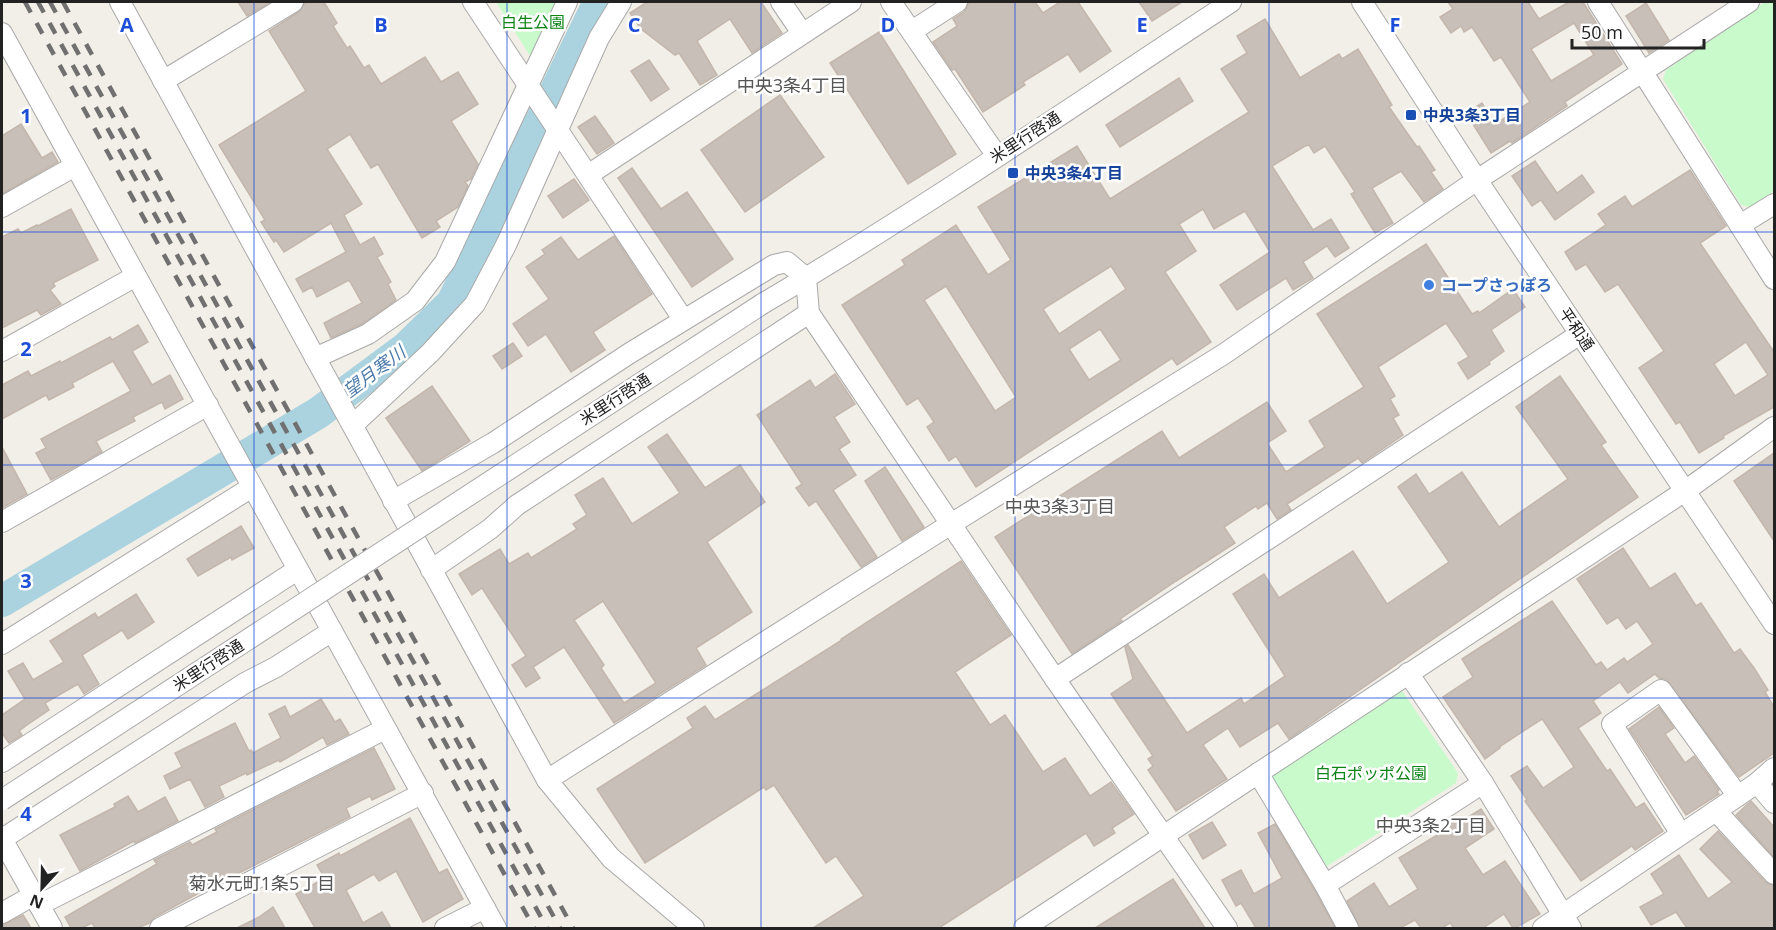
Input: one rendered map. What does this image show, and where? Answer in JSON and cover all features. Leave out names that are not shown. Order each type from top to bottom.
[{"type":"street","points":[[120,2],[547,780],[611,858],[694,928]]},
{"type":"street","points":[[163,81],[293,2]]},
{"type":"street","points":[[473,2],[683,320]]},
{"type":"street","points":[[318,363],[368,334],[415,302],[445,262],[531,89],[567,2]]},
{"type":"street","points":[[352,425],[430,353],[475,304],[506,246],[555,124],[599,38],[621,2]]},
{"type":"street","points":[[781,2],[802,33]]},
{"type":"street","points":[[588,175],[851,2]]},
{"type":"street","points":[[891,2],[997,156]]},
{"type":"street","points":[[912,31],[957,2]]},
{"type":"street","name":"米里行啓通","points":[[2,800],[762,304],[997,156],[1231,2]]},
{"type":"street","name":"平和通","points":[[1362,2],[1477,180],[1774,624]]},
{"type":"street","points":[[1598,2],[1774,279]]},
{"type":"street","points":[[547,780],[1224,354],[1477,180],[1749,2]]},
{"type":"street","points":[[2,33],[496,928]]},
{"type":"street","points":[[2,207],[75,166]]},
{"type":"street","points":[[1740,225],[1774,204]]},
{"type":"street","points":[[393,501],[493,443],[683,320],[774,265],[787,262],[806,278],[809,313],[1055,679],[1227,928]]},
{"type":"street","points":[[2,351],[136,276]]},
{"type":"street","points":[[431,570],[490,529],[517,505],[809,313]]},
{"type":"street","points":[[1055,679],[1580,334]]},
{"type":"street","points":[[2,522],[208,405]]},
{"type":"street","points":[[1024,928],[1165,837],[1408,673],[1685,491],[1774,427]]},
{"type":"street","points":[[2,644],[252,488]]},
{"type":"street","points":[[2,762],[297,570]]},
{"type":"street","points":[[52,928],[2,839],[244,683],[276,667],[332,631]]},
{"type":"street","points":[[1408,673],[1483,783],[1567,921]]},
{"type":"street","points":[[1681,834],[1612,724],[1661,690],[1738,796]]},
{"type":"street","points":[[2,913],[36,900],[386,729]]},
{"type":"street","points":[[1543,928],[1567,921],[1681,834],[1738,796],[1774,768]]},
{"type":"street","points":[[1258,773],[1348,928]]},
{"type":"street","points":[[1325,885],[1483,783]]},
{"type":"street","points":[[1756,783],[1774,803]]},
{"type":"street","points":[[160,928],[423,793]]},
{"type":"street","points":[[1716,811],[1774,874]]},
{"type":"street","points":[[445,928],[485,908]]},
{"type":"green space","name":"白生公園","points":[[496,2],[567,2],[534,62]]},
{"type":"green space","points":[[1765,2],[1774,2],[1774,191],[1750,207],[1741,205],[1663,79],[1666,70]]},
{"type":"green space","name":"白石ポッポ公園","points":[[1397,690],[1403,692],[1458,773],[1456,783],[1327,866],[1267,776]]},
{"type":"building","points":[[238,2],[271,2],[247,16]]},
{"type":"building","points":[[305,2],[324,2],[337,23],[333,26],[347,48],[350,46],[364,68],[369,65],[381,84],[425,57],[441,82],[458,72],[478,104],[451,121],[478,164],[471,179],[465,182],[468,186],[458,207],[436,221],[440,227],[422,238],[378,164],[371,168],[350,134],[327,149],[362,204],[344,215],[360,245],[374,237],[383,254],[377,257],[391,282],[388,284],[396,300],[362,324],[331,338],[324,323],[362,303],[349,280],[317,297],[312,287],[303,292],[296,279],[346,252],[331,223],[284,252],[276,240],[274,242],[261,222],[265,220],[219,145],[306,91],[269,31],[299,12]]},
{"type":"building","points":[[647,2],[761,2],[782,33],[752,53],[730,19],[697,41],[717,75],[700,85],[679,53],[675,55],[641,29],[630,13]]},
{"type":"building","points":[[969,2],[1035,2],[1043,13],[1060,2],[1078,2],[1111,51],[1080,72],[1068,54],[1023,82],[1025,85],[983,112],[955,69],[952,70],[933,42],[957,26],[953,19],[964,12]]},
{"type":"building","points":[[1139,2],[1182,2],[1152,21]]},
{"type":"building","points":[[1448,2],[1528,2],[1539,19],[1569,2],[1583,2],[1622,64],[1565,102],[1567,106],[1512,143],[1510,141],[1491,153],[1466,113],[1482,103],[1495,124],[1530,102],[1501,57],[1494,61],[1472,27],[1464,32],[1461,26],[1451,33],[1440,17],[1453,9]],"holes":[[[1574,23],[1594,55],[1551,81],[1531,49]]]},
{"type":"building","points":[[1646,3],[1669,40],[1649,53],[1626,16]]},
{"type":"building","points":[[1265,19],[1300,78],[1339,54],[1342,59],[1358,49],[1392,105],[1389,107],[1435,170],[1431,172],[1443,189],[1424,202],[1401,171],[1372,188],[1393,223],[1375,233],[1351,194],[1355,192],[1325,146],[1314,153],[1309,145],[1305,146],[1272,166],[1313,230],[1331,219],[1349,248],[1335,257],[1327,246],[1303,262],[1313,278],[1293,290],[1286,278],[1237,310],[1220,285],[1270,252],[1245,211],[1214,229],[1203,209],[1179,224],[1196,251],[1165,272],[1211,342],[1177,365],[1172,358],[976,487],[956,456],[949,461],[927,427],[934,422],[918,398],[907,405],[842,305],[905,265],[902,260],[956,225],[988,275],[1011,260],[978,207],[1077,146],[1110,199],[1249,112],[1221,69],[1247,53],[1237,36]],"holes":[[[1111,266],[1126,289],[1059,334],[1043,309]],[[946,286],[1016,397],[995,411],[924,300]],[[1100,329],[1121,360],[1089,380],[1069,349]]]},
{"type":"building","points":[[879,32],[956,154],[908,184],[830,63]]},
{"type":"building","points":[[649,60],[669,89],[651,101],[631,71]]},
{"type":"building","points":[[1179,78],[1193,101],[1120,147],[1106,125]]},
{"type":"building","points":[[780,95],[824,157],[745,212],[701,150]]},
{"type":"building","points":[[595,116],[614,143],[597,154],[578,127]]},
{"type":"building","points":[[21,124],[42,158],[52,152],[58,162],[2,194],[2,136]]},
{"type":"building","points":[[1535,161],[1557,193],[1582,175],[1594,192],[1555,220],[1541,200],[1532,206],[1512,176]]},
{"type":"building","points":[[632,168],[661,209],[687,192],[733,259],[692,287],[618,178]]},
{"type":"building","points":[[1690,170],[1726,226],[1700,243],[1774,352],[1774,407],[1723,436],[1724,438],[1699,453],[1680,422],[1676,424],[1639,368],[1664,351],[1618,284],[1605,292],[1586,264],[1576,270],[1565,252],[1606,225],[1598,214],[1625,196],[1632,207]],"holes":[[[1746,342],[1768,375],[1735,396],[1714,364]]]},
{"type":"building","points":[[574,179],[589,200],[563,218],[548,196]]},
{"type":"building","points":[[71,209],[98,260],[53,283],[55,286],[50,290],[61,304],[41,315],[37,310],[2,328],[2,237],[18,229],[21,233]]},
{"type":"building","points":[[614,236],[652,294],[593,332],[605,350],[571,372],[546,334],[528,346],[513,324],[549,299],[526,267],[545,254],[542,250],[561,237],[578,260]]},
{"type":"building","points":[[1426,244],[1472,314],[1478,311],[1479,313],[1513,289],[1525,307],[1491,330],[1504,351],[1468,379],[1458,363],[1469,357],[1446,323],[1378,367],[1395,396],[1390,399],[1399,415],[1393,418],[1403,435],[1362,463],[1358,458],[1287,504],[1291,510],[1277,519],[1267,503],[1258,509],[1256,506],[1224,527],[1235,543],[1120,619],[1122,621],[1072,654],[995,537],[1162,431],[1179,458],[1267,402],[1286,431],[1267,443],[1286,472],[1325,447],[1309,421],[1364,387],[1317,314]]},
{"type":"building","points":[[138,325],[148,342],[132,351],[152,385],[170,375],[183,399],[165,409],[162,402],[133,417],[135,421],[96,441],[102,452],[51,480],[36,453],[46,448],[41,439],[131,391],[113,361],[72,383],[74,387],[49,400],[46,395],[2,419],[2,385],[28,371],[31,376],[60,361],[61,363],[110,337],[112,340]]},
{"type":"building","points":[[513,343],[522,356],[502,369],[493,356]]},
{"type":"building","points":[[835,374],[855,404],[834,417],[850,442],[839,449],[856,475],[833,490],[877,557],[861,567],[816,501],[809,506],[796,488],[802,484],[757,415],[810,380],[815,388]]},
{"type":"building","points":[[1560,376],[1606,442],[1601,445],[1638,497],[1289,739],[1278,723],[1240,747],[1228,728],[1203,745],[1227,779],[1176,811],[1148,770],[1153,766],[1148,759],[1153,756],[1111,694],[1133,679],[1125,647],[1128,645],[1187,733],[1241,698],[1244,704],[1285,676],[1233,594],[1264,574],[1279,598],[1353,551],[1387,604],[1449,562],[1398,487],[1416,474],[1429,494],[1462,472],[1499,527],[1568,479],[1516,407]]},
{"type":"building","points":[[432,386],[470,441],[422,471],[386,418]]},
{"type":"building","points":[[667,434],[705,488],[740,465],[765,502],[707,542],[752,612],[696,648],[706,665],[614,723],[564,647],[533,667],[540,678],[526,687],[512,665],[526,656],[482,588],[472,595],[459,574],[500,549],[509,564],[528,553],[531,558],[577,529],[573,524],[587,515],[575,495],[603,478],[632,524],[680,493],[648,447]],"holes":[[[603,601],[656,683],[624,703],[601,668],[604,665],[574,620]]]},
{"type":"building","points":[[2,447],[27,494],[2,508]]},
{"type":"building","points":[[1774,453],[1774,541],[1734,481]]},
{"type":"building","points":[[885,467],[924,527],[902,541],[865,481]]},
{"type":"building","points":[[241,526],[254,548],[232,560],[231,557],[198,576],[187,559]]},
{"type":"building","points":[[1623,548],[1650,589],[1675,573],[1696,606],[1701,603],[1734,653],[1740,649],[1754,668],[1768,690],[1765,692],[1774,707],[1774,753],[1739,777],[1666,679],[1659,678],[1655,674],[1628,693],[1620,682],[1593,701],[1601,713],[1578,728],[1607,771],[1610,769],[1636,808],[1644,803],[1663,831],[1635,850],[1632,846],[1581,881],[1525,801],[1527,800],[1511,776],[1527,766],[1543,788],[1574,767],[1543,720],[1499,747],[1485,759],[1443,697],[1473,677],[1462,659],[1552,601],[1596,665],[1601,662],[1607,670],[1624,658],[1627,662],[1653,644],[1637,621],[1626,629],[1618,617],[1607,624],[1577,579]]},
{"type":"building","points":[[961,561],[1011,635],[955,672],[990,725],[1005,715],[1043,772],[1065,758],[1090,796],[1111,782],[1134,814],[1112,828],[1115,833],[1094,846],[1086,833],[939,928],[813,928],[864,896],[836,856],[826,863],[774,785],[766,790],[764,787],[645,863],[597,789],[693,728],[687,718],[705,706],[715,720]]},
{"type":"building","points":[[136,594],[154,622],[128,639],[122,630],[82,655],[99,684],[84,694],[78,684],[45,703],[49,710],[19,731],[22,735],[9,743],[2,733],[2,715],[25,699],[8,671],[23,663],[33,680],[64,662],[50,641],[95,613],[98,618]]},
{"type":"building","points":[[321,699],[335,722],[340,719],[349,734],[327,745],[323,737],[280,762],[279,760],[219,786],[224,797],[205,807],[190,779],[170,789],[164,776],[182,767],[175,753],[235,723],[249,751],[253,753],[281,738],[269,714],[285,706],[290,717]]},
{"type":"building","points":[[1659,707],[1674,728],[1665,734],[1685,763],[1694,756],[1719,790],[1717,792],[1719,794],[1686,815],[1629,729]]},
{"type":"building","points":[[374,748],[395,789],[372,800],[370,796],[346,808],[350,817],[197,894],[138,928],[95,928],[92,923],[82,928],[71,928],[65,917],[157,864],[154,860],[190,842],[192,845],[217,832],[215,829]]},
{"type":"building","points":[[128,796],[138,812],[165,797],[178,821],[135,843],[134,841],[80,871],[60,835],[115,807],[114,804]]},
{"type":"building","points":[[1751,801],[1774,827],[1774,857],[1736,815]]},
{"type":"building","points":[[1481,809],[1494,829],[1465,848],[1483,875],[1505,861],[1540,914],[1515,928],[1504,914],[1483,928],[1454,928],[1450,923],[1442,928],[1421,928],[1415,920],[1400,928],[1360,928],[1347,901],[1374,883],[1389,907],[1418,889],[1399,858],[1444,831],[1442,828],[1460,818],[1462,821]]},
{"type":"building","points":[[410,818],[439,873],[447,869],[463,899],[423,922],[396,871],[379,881],[374,874],[346,890],[363,923],[382,912],[391,928],[315,928],[296,894],[325,878],[317,865],[339,853],[340,856]]},
{"type":"building","points":[[1212,822],[1226,845],[1203,859],[1189,835]]},
{"type":"building","points":[[1275,824],[1335,928],[1256,928],[1241,903],[1236,906],[1222,880],[1241,870],[1254,894],[1282,878],[1258,833]]},
{"type":"building","points":[[1718,831],[1765,882],[1774,886],[1774,928],[1687,928],[1676,912],[1651,925],[1640,907],[1664,894],[1651,874],[1679,855],[1708,899],[1732,882],[1700,849]]},
{"type":"building","points":[[1173,879],[1205,928],[1095,928]]},
{"type":"building","points":[[273,907],[285,928],[237,928],[259,917]]},
{"type":"building","points":[[23,915],[31,928],[2,928],[2,925]]},
{"type":"waterway","name":"望月寒川","points":[[2,601],[318,413],[407,347],[452,303],[599,2]]},
{"type":"railway","points":[[25,2],[534,928]]},
{"type":"railway","points":[[38,2],[547,928]]},
{"type":"railway","points":[[50,2],[560,928]]},
{"type":"railway","points":[[63,2],[573,928]]},
{"type":"place","name":"中央3条3丁目","points":[[1411,115]]},
{"type":"place","name":"中央3条4丁目","points":[[1013,173]]},
{"type":"place","name":"コープさっぽろ","points":[[1429,285]]},
{"type":"district","name":"中央3条4丁目","points":[[792,85]]},
{"type":"district","name":"中央3条3丁目","points":[[1060,506]]},
{"type":"district","name":"中央3条2丁目","points":[[1431,825]]},
{"type":"district","name":"菊水元町1条5丁目","points":[[262,883]]}]
